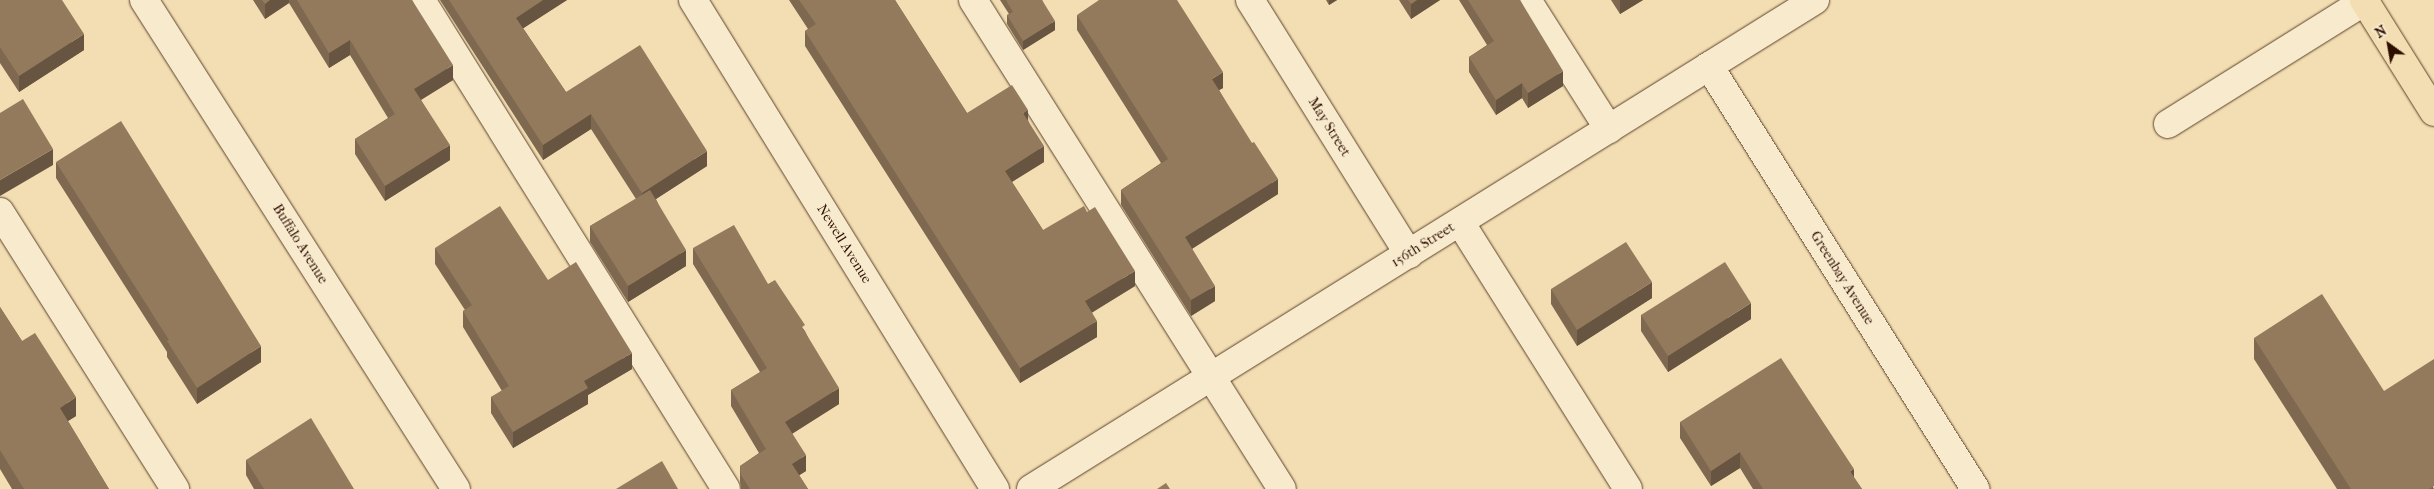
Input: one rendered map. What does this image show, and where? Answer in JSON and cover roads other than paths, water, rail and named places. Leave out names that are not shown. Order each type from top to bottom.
[{"type":"main road","points":[[2364,1],[2434,112]]},
{"type":"street","name":"Buffalo Avenue","points":[[144,0],[456,489]]},
{"type":"street","points":[[421,0],[726,489]]},
{"type":"street","name":"Newell Avenue","points":[[693,0],[995,489]]},
{"type":"street","points":[[973,0],[1282,489]]},
{"type":"street","name":"May Street","points":[[1250,0],[1409,254]]},
{"type":"street","points":[[1527,0],[1609,129]]},
{"type":"street","name":"156th Street","points":[[1031,489],[1814,0]]},
{"type":"street","points":[[2168,124],[2364,1]]},
{"type":"street","name":"Greenbay Avenue","points":[[1709,66],[1975,489]]},
{"type":"street","points":[[0,212],[175,489]]},
{"type":"street","points":[[1460,222],[1628,489]]}]
